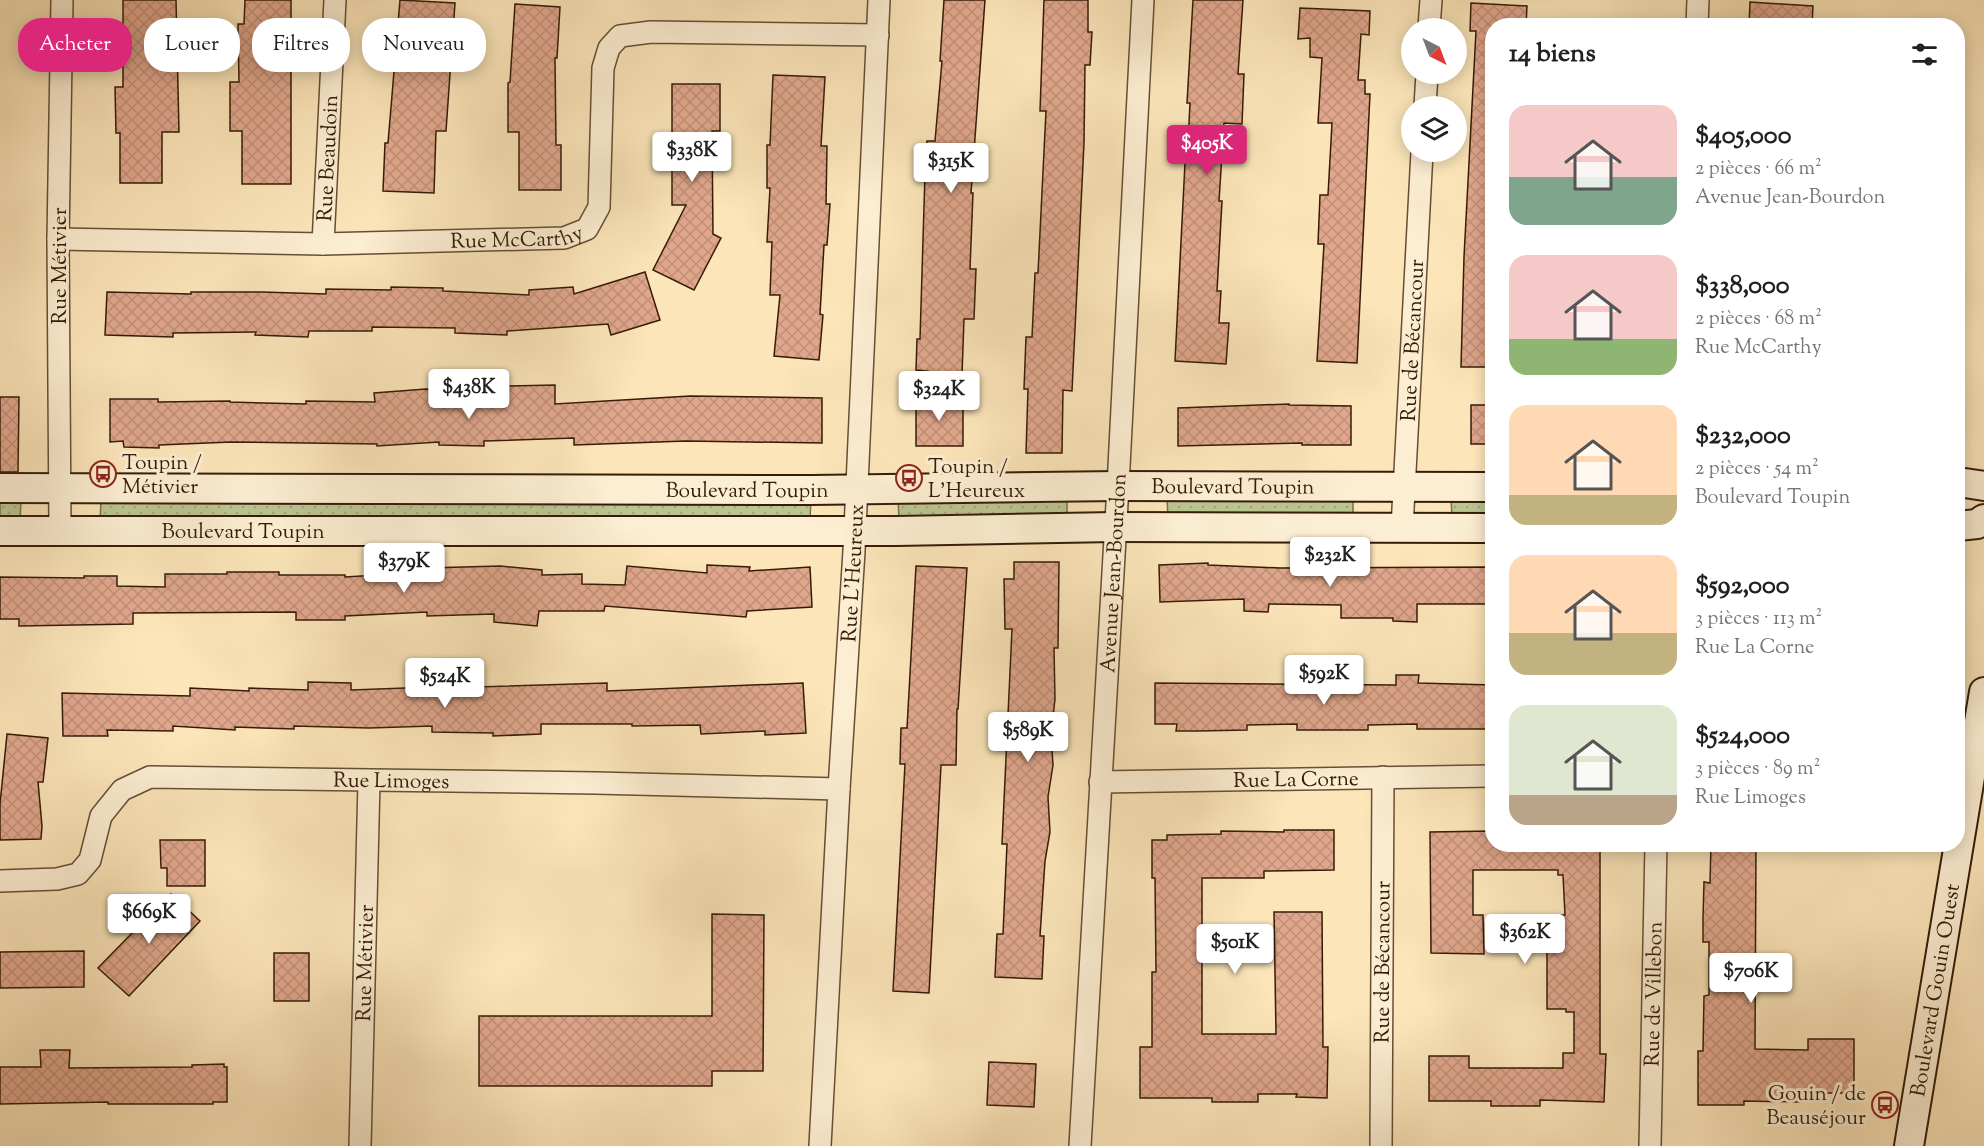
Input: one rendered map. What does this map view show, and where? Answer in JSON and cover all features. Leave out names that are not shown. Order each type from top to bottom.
[{"type":"street","name":"Rue Métivier","points":[[60,531],[58,238],[62,0]]},
{"type":"street","name":"Rue Beaudoin","points":[[323,244],[335,0]]},
{"type":"street","name":"Rue L'Heureux","points":[[820,1146],[854,531],[879,0]]},
{"type":"street","name":"Avenue Jean-Bourdon","points":[[1080,1146],[1143,0]]},
{"type":"street","points":[[1430,18],[1431,0]]},
{"type":"street","points":[[1697,18],[1698,0]]},
{"type":"street","name":"Rue McCarthy","points":[[58,238],[323,244],[564,238],[587,229],[599,207],[603,68],[609,48],[620,36],[651,32],[878,34]]},
{"type":"street","name":"Rue de Bécancour","points":[[1402,528],[1421,162]]},
{"type":"street","points":[[1965,483],[1984,486]]},
{"type":"street","name":"Boulevard Toupin","points":[[0,488],[1485,487]]},
{"type":"street","points":[[1965,525],[1977,524],[1984,519]]},
{"type":"street","name":"Boulevard Toupin","points":[[0,531],[1485,528]]},
{"type":"street","name":"Boulevard Gouin Ouest","points":[[1965,807],[1984,692]]},
{"type":"street","name":"Rue La Corne","points":[[1100,782],[1485,776]]},
{"type":"street","name":"Rue Limoges","points":[[0,881],[57,879],[78,874],[90,860],[101,816],[122,790],[150,777],[838,789]]},
{"type":"street","name":"Rue de Bécancour","points":[[1381,1146],[1383,777]]},
{"type":"street","name":"Rue Métivier","points":[[360,1146],[369,781]]},
{"type":"street","name":"Rue de Villebon","points":[[1650,1146],[1656,852]]},
{"type":"street","name":"Boulevard Gouin Ouest","points":[[1909,1146],[1958,852]]},
{"type":"green space","points":[[1485,496],[1485,519],[1452,519],[1451,497]]},
{"type":"green space","points":[[1067,497],[1067,520],[899,520],[898,498]]},
{"type":"green space","points":[[1167,497],[1353,497],[1353,519],[1168,519]]},
{"type":"green space","points":[[811,498],[810,521],[100,522],[101,500]]},
{"type":"green space","points":[[21,500],[20,522],[0,522],[0,501]]},
{"type":"building","points":[[123,0],[176,0],[176,18],[144,18],[144,72],[178,72],[179,132],[162,132],[162,183],[120,183],[120,133],[116,133],[115,87],[123,87],[123,72],[132,72],[132,18],[123,18]]},
{"type":"building","points":[[245,0],[291,0],[291,18],[252,18],[252,72],[291,72],[291,184],[242,184],[242,131],[230,131],[230,82],[239,82],[240,24],[244,24]]},
{"type":"building","points":[[400,0],[455,3],[454,18],[398,18]]},
{"type":"building","points":[[944,0],[985,0],[971,193],[973,193],[970,269],[976,269],[974,319],[964,319],[962,375],[916,370],[917,339],[920,339],[927,141],[935,141],[942,61],[940,61]]},
{"type":"building","points":[[1044,0],[1088,0],[1088,32],[1092,32],[1090,65],[1085,65],[1084,143],[1072,391],[1063,390],[1062,453],[1026,453],[1028,389],[1024,389],[1026,337],[1032,337],[1035,273],[1038,273],[1046,111],[1040,111]]},
{"type":"building","points":[[1193,0],[1243,0],[1238,74],[1244,74],[1242,124],[1224,123],[1219,201],[1222,201],[1217,291],[1221,291],[1219,323],[1229,323],[1226,364],[1175,361],[1190,103],[1187,103]]},
{"type":"building","points":[[1750,2],[1813,6],[1812,18],[1749,18]]},
{"type":"building","points":[[1471,3],[1527,6],[1526,18],[1485,18],[1485,367],[1461,367],[1464,257],[1476,31],[1470,31]]},
{"type":"building","points":[[515,4],[560,7],[557,58],[555,58],[556,145],[561,145],[561,190],[519,190],[519,132],[508,132],[508,83],[510,82]]},
{"type":"building","points":[[1300,8],[1370,11],[1369,35],[1361,34],[1358,80],[1365,80],[1365,94],[1370,94],[1357,363],[1317,361],[1324,244],[1318,244],[1320,195],[1328,195],[1332,123],[1318,123],[1322,58],[1310,57],[1310,38],[1298,39]]},
{"type":"building","points":[[394,72],[450,72],[446,131],[436,131],[434,193],[383,191],[385,143],[388,143]]},
{"type":"building","points":[[773,75],[825,77],[821,146],[827,146],[826,204],[830,204],[827,245],[824,245],[820,314],[823,315],[819,360],[774,356],[780,295],[770,295],[772,242],[767,242],[770,188],[767,188],[767,145],[770,145]]},
{"type":"building","points":[[672,84],[720,84],[720,131],[712,131],[713,234],[721,238],[694,290],[653,270],[686,205],[672,205]]},
{"type":"building","points":[[645,272],[660,320],[611,335],[608,324],[507,331],[507,335],[455,333],[455,328],[372,327],[372,331],[309,331],[308,337],[255,335],[256,332],[173,333],[173,337],[105,335],[107,292],[326,294],[326,289],[391,290],[391,287],[443,288],[443,291],[529,295],[529,290],[573,287],[574,294]]},
{"type":"building","points":[[555,385],[555,404],[690,396],[822,398],[822,443],[686,441],[574,445],[574,438],[484,441],[484,446],[439,445],[439,442],[377,446],[377,444],[231,442],[159,445],[159,448],[124,447],[123,441],[110,442],[110,399],[306,404],[306,401],[375,402],[374,393],[426,389],[506,391],[506,386]]},
{"type":"building","points":[[0,397],[19,397],[18,472],[0,472]]},
{"type":"building","points":[[916,398],[963,399],[963,446],[916,446]]},
{"type":"building","points":[[1289,404],[1351,406],[1351,445],[1302,445],[1302,443],[1178,446],[1178,408]]},
{"type":"building","points":[[1471,405],[1485,405],[1485,444],[1471,444]]},
{"type":"building","points":[[1014,562],[1059,562],[1058,648],[1054,648],[1055,699],[1051,735],[1053,765],[1048,797],[1050,832],[1045,861],[1040,936],[1044,936],[1042,979],[995,977],[997,934],[1003,934],[1007,844],[1002,844],[1012,629],[1005,629],[1004,579],[1014,579]]},
{"type":"building","points":[[1208,563],[1208,565],[1280,568],[1485,567],[1485,604],[1417,604],[1417,622],[1393,621],[1393,618],[1341,618],[1341,605],[1269,604],[1268,612],[1244,611],[1244,599],[1160,602],[1159,565]]},
{"type":"building","points":[[707,565],[750,567],[749,571],[810,567],[812,607],[747,611],[746,617],[605,606],[604,611],[539,611],[537,626],[494,622],[494,614],[427,616],[427,612],[345,616],[345,620],[296,620],[296,612],[133,613],[133,624],[19,626],[19,619],[0,619],[0,577],[117,576],[117,586],[165,587],[165,574],[279,572],[279,575],[345,575],[345,577],[427,572],[427,568],[500,566],[542,570],[542,575],[582,574],[582,584],[625,585],[627,566],[707,573]]},
{"type":"building","points":[[916,566],[967,568],[957,709],[956,765],[941,765],[929,993],[893,991],[905,764],[900,764],[901,728],[907,728]]},
{"type":"building","points":[[1396,675],[1419,675],[1418,683],[1485,685],[1485,729],[1417,729],[1417,724],[1368,725],[1368,730],[1297,730],[1297,724],[1247,725],[1247,730],[1176,731],[1177,724],[1155,724],[1155,683],[1396,685]]},
{"type":"building","points":[[308,682],[351,683],[351,690],[433,687],[433,682],[476,682],[476,687],[607,683],[607,691],[803,683],[806,733],[765,735],[765,731],[701,734],[700,725],[541,724],[541,734],[493,736],[493,733],[432,732],[432,726],[369,728],[294,726],[294,729],[235,727],[235,730],[173,726],[173,731],[107,730],[108,736],[63,736],[62,693],[190,696],[190,688],[249,691],[249,688],[308,690]]},
{"type":"building","points":[[7,734],[48,738],[43,782],[38,782],[41,839],[0,840],[0,804]]},
{"type":"building","points":[[1284,830],[1334,830],[1334,870],[1264,871],[1264,878],[1202,878],[1202,1034],[1276,1034],[1274,912],[1322,912],[1323,1047],[1328,1047],[1327,1098],[1296,1097],[1297,1094],[1258,1094],[1258,1102],[1212,1102],[1212,1098],[1140,1098],[1140,1047],[1152,1047],[1152,972],[1156,972],[1155,878],[1152,878],[1152,840],[1167,840],[1167,835],[1221,834],[1221,831],[1284,832]]},
{"type":"building","points":[[1485,831],[1485,852],[1600,852],[1600,1054],[1606,1054],[1604,1102],[1540,1100],[1540,1106],[1491,1106],[1491,1101],[1429,1101],[1429,1056],[1469,1056],[1469,1068],[1563,1068],[1563,1053],[1574,1053],[1574,1012],[1566,1012],[1566,1009],[1547,1009],[1547,915],[1565,915],[1563,875],[1558,875],[1558,870],[1473,870],[1473,915],[1483,915],[1484,954],[1431,953],[1430,832]]},
{"type":"building","points":[[160,840],[205,840],[205,886],[167,886],[167,868],[161,868]]},
{"type":"building","points":[[1711,852],[1756,852],[1755,1049],[1808,1050],[1808,1039],[1854,1039],[1854,1093],[1800,1093],[1800,1102],[1744,1101],[1744,1105],[1698,1105],[1698,1051],[1703,1051],[1704,996],[1709,995],[1709,942],[1703,942],[1704,882],[1710,883]]},
{"type":"building","points":[[171,894],[200,921],[129,996],[98,968],[147,915]]},
{"type":"building","points":[[712,914],[764,915],[763,1071],[712,1071],[712,1086],[479,1086],[479,1016],[712,1016]]},
{"type":"building","points":[[84,951],[84,987],[0,988],[0,952]]},
{"type":"building","points":[[274,953],[309,953],[309,1001],[274,1001]]},
{"type":"building","points":[[40,1050],[70,1050],[69,1068],[192,1067],[192,1065],[224,1064],[224,1067],[227,1067],[227,1102],[213,1102],[213,1104],[108,1104],[108,1102],[0,1104],[0,1067],[41,1067]]},
{"type":"building","points":[[989,1062],[1036,1064],[1034,1107],[987,1105]]},
{"type":"place","name":"Toupin / Métivier","points":[[103,474]]},
{"type":"place","name":"Toupin / L'Heureux","points":[[909,478]]},
{"type":"place","name":"Gouin / de Beauséjour","points":[[1885,1105]]}]
